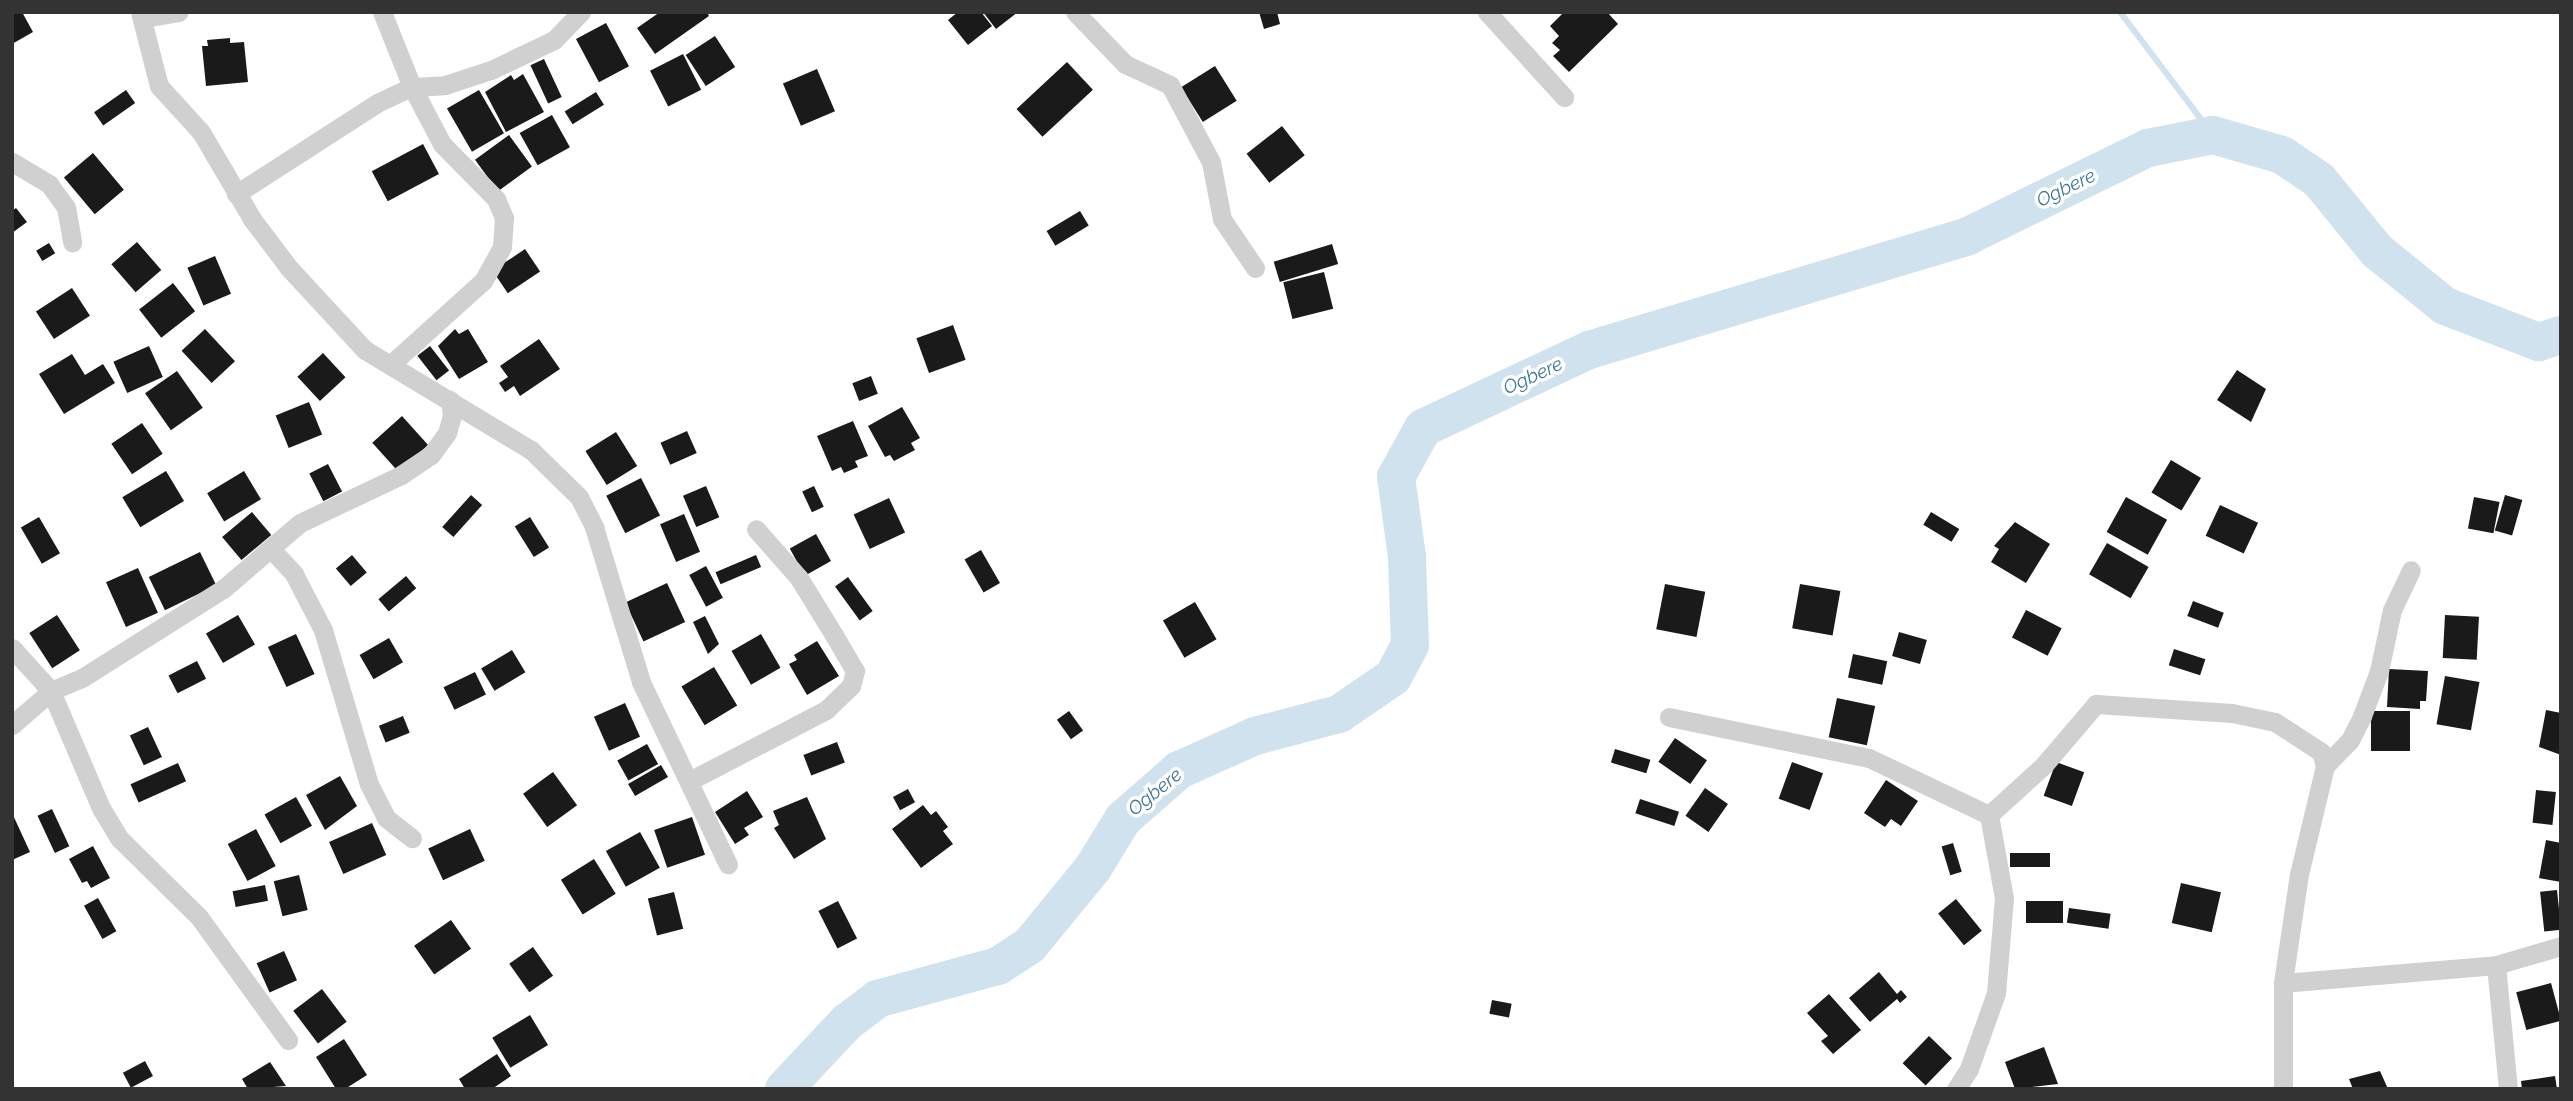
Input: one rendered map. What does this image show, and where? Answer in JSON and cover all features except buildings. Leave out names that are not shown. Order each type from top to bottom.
[{"type":"street","points":[[179,12],[141,15],[149,61],[159,86],[201,132],[236,194],[289,268],[365,350],[531,450],[579,497],[594,527],[641,682],[691,780],[728,864]]},
{"type":"street","points":[[382,12],[412,87],[442,144],[496,199],[504,218],[502,247],[483,281],[390,365]]},
{"type":"street","points":[[236,194],[334,128],[412,87],[445,85],[491,70],[554,40],[581,12]]},
{"type":"street","points":[[1075,12],[1125,64],[1170,85],[1211,162],[1222,219],[1255,268]]},
{"type":"street","points":[[1487,12],[1564,97]]},
{"type":"street","points":[[12,162],[49,184],[60,199],[72,242]]},
{"type":"street","points":[[12,725],[51,691],[110,661],[223,589],[272,550],[300,523],[401,475],[431,455],[449,424],[450,400]]},
{"type":"street","points":[[691,780],[826,710],[851,686],[855,671],[799,578],[756,529]]},
{"type":"street","points":[[272,550],[294,574],[323,630],[369,784],[386,818],[412,838]]},
{"type":"street","points":[[2325,766],[2350,740],[2362,716],[2379,671],[2392,610],[2411,570]]},
{"type":"street","points":[[12,648],[51,691],[101,808],[119,838],[200,917],[288,1040]]},
{"type":"street","points":[[1989,815],[2043,766],[2096,704],[2178,707],[2275,722],[2321,752],[2325,766],[2299,874],[2283,983],[2283,1089]]},
{"type":"street","points":[[1669,717],[1870,758],[1989,815]]},
{"type":"street","points":[[1956,1089],[1969,1069],[1996,993],[2004,898],[1989,815]]},
{"type":"street","points":[[2283,983],[2496,965],[2561,946]]},
{"type":"street","points":[[2496,965],[2508,1089]]},
{"type":"waterway","points":[[2120,12],[2213,135]]},
{"type":"waterway","name":"Ogbere","points":[[784,1089],[847,1022],[877,999],[998,966],[1030,945],[1093,868],[1123,819],[1179,770],[1255,736],[1339,714],[1393,677],[1410,645],[1407,557],[1396,477],[1423,428],[1589,350],[1968,236],[2148,148],[2213,135],[2282,155],[2319,180],[2377,251],[2445,306],[2539,342],[2561,335]]}]
